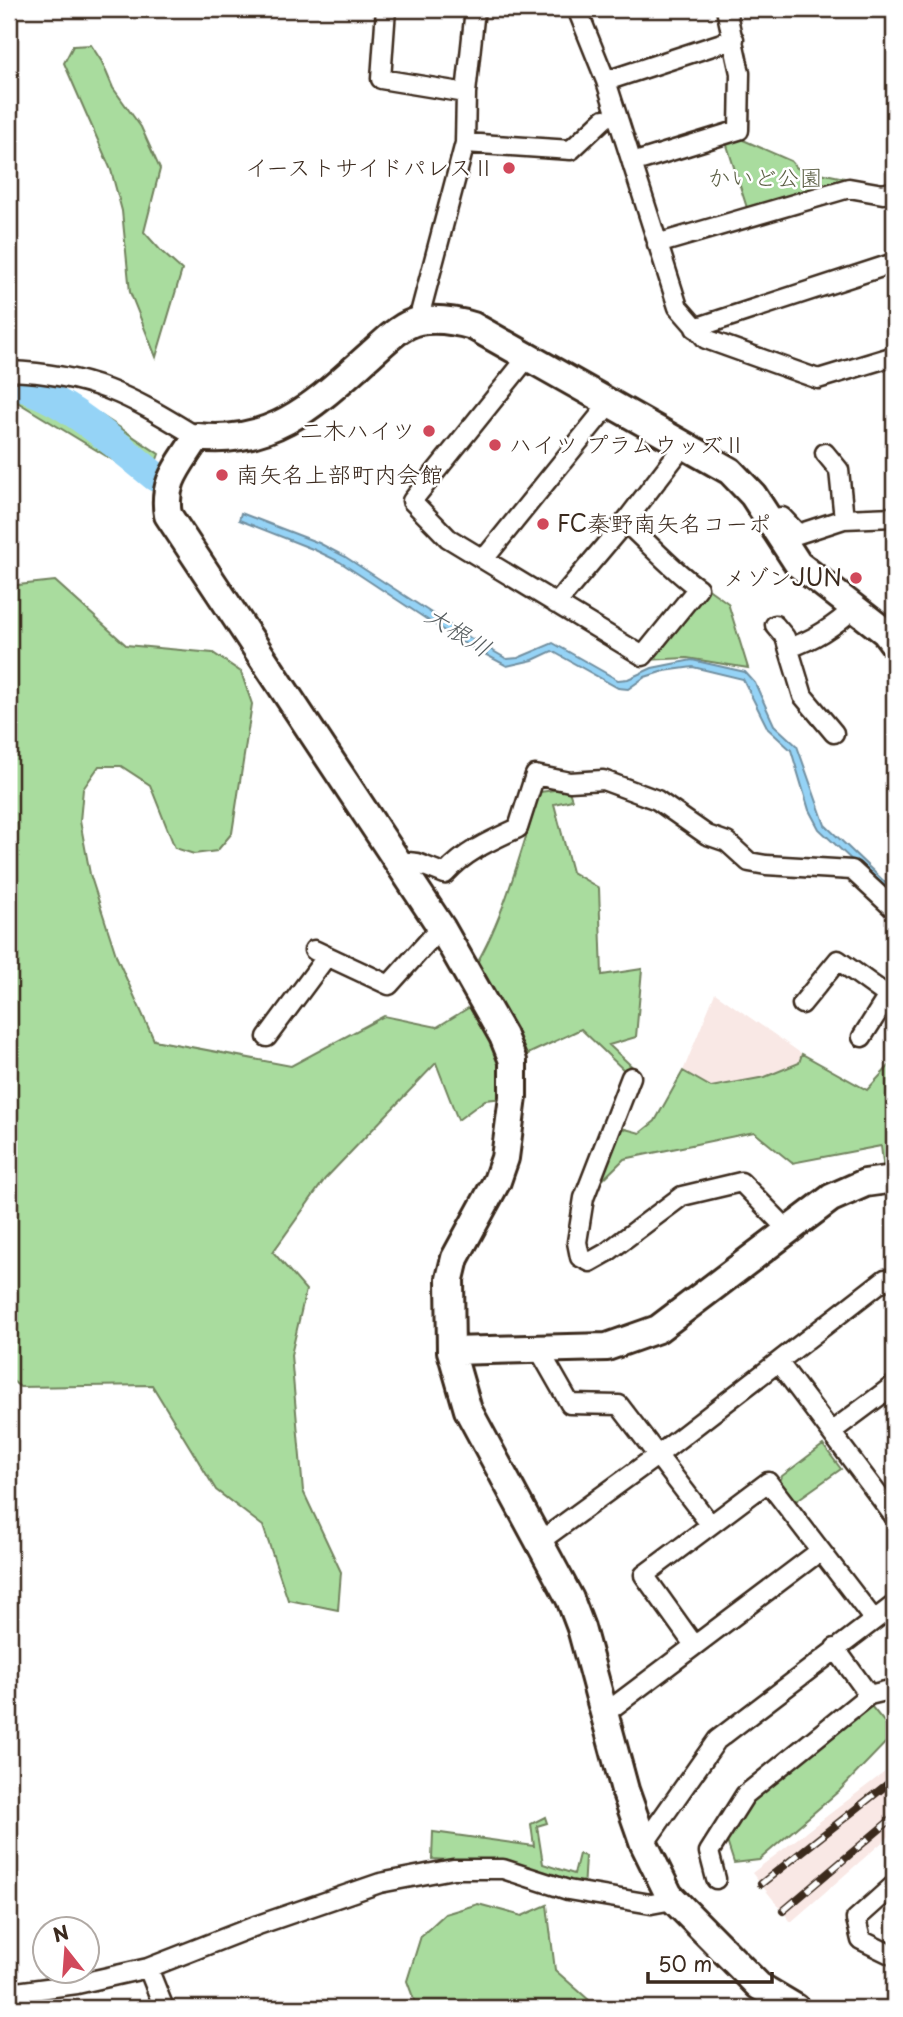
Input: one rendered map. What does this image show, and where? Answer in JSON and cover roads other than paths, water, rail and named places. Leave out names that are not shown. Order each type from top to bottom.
[{"type":"street","points":[[386,9],[380,79],[466,93]]},
{"type":"street","points":[[418,321],[465,143],[466,93],[475,9]]},
{"type":"street","points":[[577,9],[606,81],[678,307],[695,328],[706,339],[818,379],[894,356]]},
{"type":"street","points":[[632,163],[739,130],[740,73],[726,9]]},
{"type":"street","points":[[606,81],[734,39]]},
{"type":"street","points":[[465,143],[571,150],[604,119]]},
{"type":"street","points":[[657,244],[849,187],[883,194],[894,191]]},
{"type":"street","points":[[695,328],[894,264]]},
{"type":"street","points":[[9,371],[58,374],[115,390],[197,437],[239,437],[291,419],[317,403],[397,331],[418,321],[439,320],[473,326],[730,471],[753,495],[798,565],[885,632],[894,644]]},
{"type":"street","points":[[527,358],[412,501],[448,538],[643,656],[698,589],[625,522]]},
{"type":"street","points":[[484,559],[609,404]]},
{"type":"street","points":[[197,437],[167,485],[165,499],[168,515],[441,927],[470,974],[503,1036],[513,1061],[513,1097],[505,1158],[498,1181],[455,1258],[450,1279],[451,1351],[468,1410],[574,1609],[625,1790],[644,1844],[673,1900],[759,1986],[796,2008]]},
{"type":"street","points":[[556,604],[625,522],[684,445]]},
{"type":"street","points":[[825,453],[839,470],[844,519]]},
{"type":"street","points":[[768,519],[782,517],[799,534],[844,519],[894,517]]},
{"type":"street","points":[[789,648],[809,641],[825,628],[839,622],[854,608]]},
{"type":"street","points":[[775,625],[785,637],[803,696],[834,733]]},
{"type":"street","points":[[398,861],[417,863],[445,874],[477,846],[518,828],[535,775],[570,782],[603,780],[657,800],[707,835],[727,842],[748,862],[852,870],[894,909]]},
{"type":"street","points":[[267,1037],[321,953],[389,985],[441,927]]},
{"type":"street","points":[[802,1004],[819,972],[838,960],[891,996],[862,1037]]},
{"type":"street","points":[[631,1077],[584,1198],[577,1242],[580,1258],[590,1262],[606,1253],[682,1196],[741,1182],[788,1230]]},
{"type":"street","points":[[451,1351],[607,1347],[658,1329],[831,1198],[865,1183],[894,1179]]},
{"type":"street","points":[[539,1542],[658,1455],[885,1279],[894,1282]]},
{"type":"street","points":[[538,1348],[570,1404],[619,1405],[710,1524]]},
{"type":"street","points":[[779,1363],[831,1432],[891,1504]]},
{"type":"street","points":[[831,1432],[894,1385]]},
{"type":"street","points":[[694,1645],[644,1574],[768,1482],[874,1620]]},
{"type":"street","points":[[604,1714],[820,1551]]},
{"type":"street","points":[[644,1844],[717,1740],[894,1605]]},
{"type":"street","points":[[835,1648],[869,1695]]},
{"type":"street","points":[[716,1879],[709,1852],[745,1795],[869,1695],[894,1689]]},
{"type":"street","points":[[9,1993],[77,1984],[148,1968],[258,1925],[380,1883],[453,1868],[503,1869],[568,1890],[651,1904],[673,1900]]},
{"type":"street","points":[[894,1885],[856,1919],[861,1940],[894,1956]]},
{"type":"street","points":[[148,1968],[164,2008]]},
{"type":"water","points":[[241,513],[319,543],[344,556],[507,659],[518,658],[553,643],[618,680],[628,679],[652,668],[692,660],[745,672],[755,683],[774,725],[797,746],[825,825],[894,891],[894,900],[819,829],[809,810],[791,750],[768,729],[743,679],[693,667],[664,671],[645,677],[628,689],[618,688],[552,651],[533,660],[507,666],[458,640],[340,562],[239,520]]},
{"type":"waterway","name":"大根川","points":[[9,383],[30,389],[69,409],[156,477]]},
{"type":"railway","points":[[761,1884],[894,1779]]},
{"type":"railway","points":[[783,1911],[894,1817]]},
{"type":"place","name":"イーストサイドパレスⅡ","points":[[509,168]]},
{"type":"place","name":"二木ハイツ","points":[[429,431]]},
{"type":"place","name":"ハイツ プラムウッズⅡ","points":[[495,445]]},
{"type":"place","name":"南矢名上部町内会館","points":[[222,475]]},
{"type":"place","name":"FC秦野南矢名コーポ","points":[[543,524]]},
{"type":"place","name":"メゾンJUN","points":[[856,578]]},
{"type":"park label","name":"かいど公園","points":[[765,178]]}]
